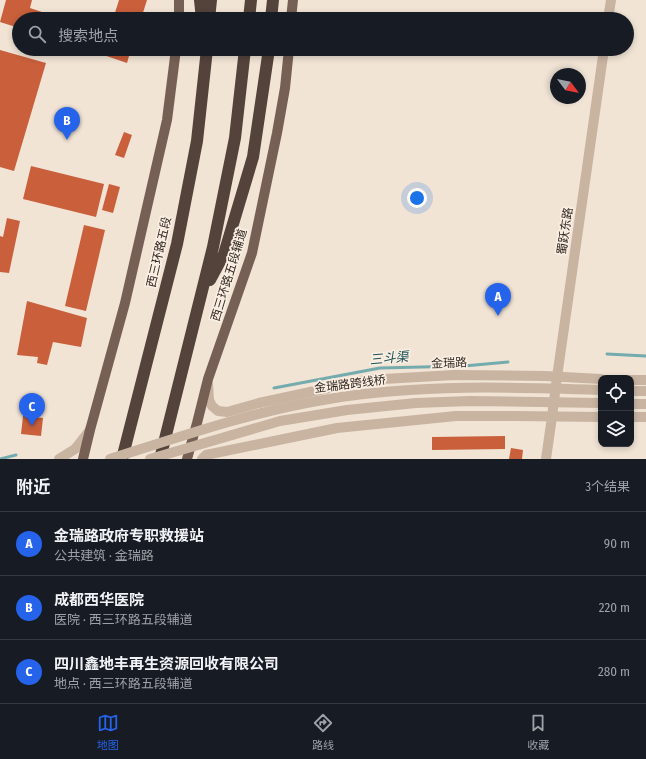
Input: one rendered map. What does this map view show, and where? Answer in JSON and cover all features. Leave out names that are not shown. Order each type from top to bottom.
[{"type":"highway","points":[[200,0],[201,12]]},
{"type":"highway","points":[[210,12],[211,0]]},
{"type":"highway","points":[[250,12],[251,0]]},
{"type":"highway","points":[[272,12],[273,0]]},
{"type":"highway","name":"西三环路五段","points":[[122,459],[177,244],[197,142],[206,56]]},
{"type":"highway","points":[[160,459],[213,247],[235,138],[245,56]]},
{"type":"highway","points":[[200,299],[224,254],[253,157],[268,56]]},
{"type":"main road","points":[[178,12],[179,0]]},
{"type":"main road","points":[[291,12],[292,0]]},
{"type":"main road","points":[[83,459],[125,303],[165,128],[175,56]]},
{"type":"main road","name":"西三环路五段辅道","points":[[187,459],[208,379],[252,253],[277,133],[285,88],[288,56]]},
{"type":"street","points":[[609,12],[611,0]]},
{"type":"street","name":"蜀跃东路","points":[[546,459],[603,56]]},
{"type":"street","name":"金瑞路","points":[[208,379],[209,400],[212,406],[218,411],[227,412],[259,403],[366,380],[454,375],[598,379]]},
{"type":"street","points":[[634,380],[646,380]]},
{"type":"street","name":"金瑞路跨线桥","points":[[110,459],[241,418],[330,398],[378,392],[459,388],[598,390]]},
{"type":"street","points":[[634,391],[646,391]]},
{"type":"street","points":[[150,459],[280,421],[347,410],[416,403],[470,401],[598,403]]},
{"type":"street","points":[[634,404],[646,404]]},
{"type":"street","points":[[202,459],[206,455],[337,428],[456,416],[598,417]]},
{"type":"street","points":[[634,417],[646,417]]},
{"type":"street","points":[[59,459],[75,449],[90,430]]},
{"type":"building","points":[[6,0],[32,0],[30,8],[42,12],[12,12],[12,26],[0,22]]},
{"type":"building","points":[[119,0],[147,0],[143,12],[115,12]]},
{"type":"building","points":[[0,50],[12,53],[12,56],[21,56],[46,63],[14,171],[0,167]]},
{"type":"building","points":[[106,56],[129,56],[127,63]]},
{"type":"building","points":[[124,132],[132,135],[124,158],[115,155]]},
{"type":"building","points":[[31,166],[104,184],[96,217],[23,199]]},
{"type":"building","points":[[109,184],[120,187],[113,213],[102,210]]},
{"type":"building","points":[[7,218],[20,221],[9,273],[0,272],[0,236],[3,237]]},
{"type":"building","points":[[84,225],[105,230],[86,311],[65,306]]},
{"type":"building","points":[[27,301],[87,318],[81,347],[53,342],[47,365],[37,363],[38,357],[17,355]]},
{"type":"building","points":[[23,416],[43,418],[41,436],[21,434]]},
{"type":"building","points":[[505,436],[505,449],[432,450],[432,437]]},
{"type":"building","points":[[511,448],[523,450],[522,459],[509,459]]},
{"type":"waterway","name":"三斗渠","points":[[607,354],[646,356]]},
{"type":"waterway","name":"三斗渠","points":[[274,388],[380,368],[464,366],[508,362]]},
{"type":"waterway","name":"三斗渠","points":[[0,459],[16,455]]},
{"type":"place","name":"成都西华医院","points":[[67,140]]},
{"type":"place","name":"金瑞路政府专职救援站","points":[[498,316]]},
{"type":"place","name":"四川鑫地丰再生资源回收有限公司","points":[[32,426]]}]
